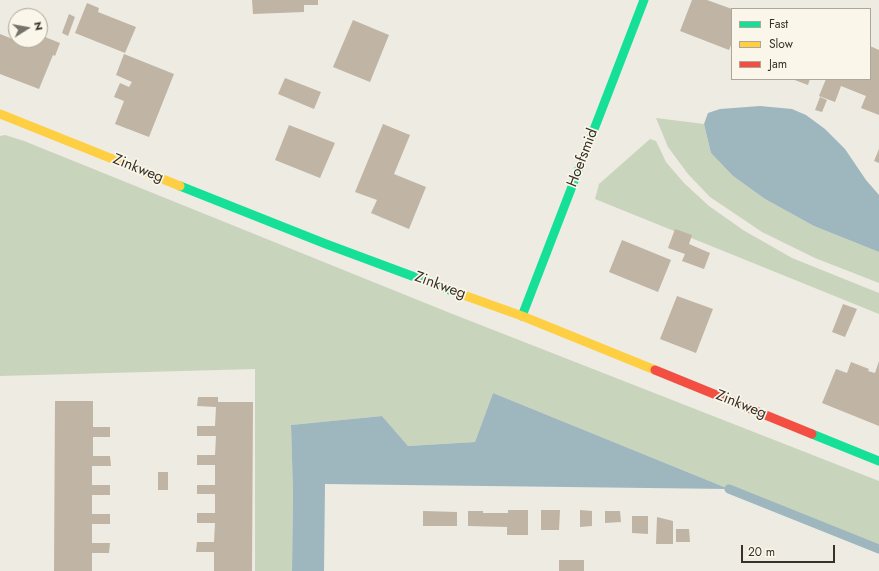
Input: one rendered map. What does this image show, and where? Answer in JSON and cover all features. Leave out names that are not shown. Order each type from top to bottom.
[{"type":"street","name":"Hoefsmid","points":[[522,316],[644,0]]},
{"type":"street","name":"Zinkweg","points":[[0,114],[326,244],[522,316],[879,461]]},
{"type":"green space","points":[[656,118],[704,124],[711,153],[733,176],[765,199],[814,226],[879,252],[879,283],[815,258],[762,232],[710,197],[688,174],[668,147]]},
{"type":"green space","points":[[5,135],[24,141],[450,313],[879,481],[879,550],[493,393],[475,442],[408,446],[382,416],[291,425],[293,493],[292,571],[255,571],[255,369],[0,376],[0,136]]},
{"type":"green space","points":[[650,139],[656,141],[666,162],[684,183],[709,206],[743,230],[792,258],[879,293],[879,314],[595,199],[599,184]]},
{"type":"water","points":[[760,106],[792,109],[806,115],[825,129],[845,149],[866,180],[879,195],[879,252],[814,226],[765,199],[733,176],[711,153],[704,124],[708,113],[720,109]]},
{"type":"water","points":[[493,393],[729,489],[325,484],[324,571],[292,571],[293,493],[291,425],[382,416],[408,446],[475,442]]},
{"type":"building","points":[[252,0],[318,0],[318,5],[304,5],[304,12],[253,14]]},
{"type":"building","points":[[692,0],[707,0],[731,9],[731,45],[729,50],[680,31]]},
{"type":"building","points":[[87,3],[99,8],[98,12],[136,27],[125,53],[75,33]]},
{"type":"building","points":[[69,14],[75,17],[68,36],[62,33]]},
{"type":"building","points":[[353,20],[389,35],[370,82],[333,67]]},
{"type":"building","points":[[0,34],[8,37],[8,48],[48,48],[48,38],[60,43],[55,56],[53,55],[39,89],[0,74]]},
{"type":"building","points":[[871,46],[879,50],[879,115],[861,108],[866,96],[841,86],[835,102],[819,96],[826,80],[871,80]]},
{"type":"building","points":[[124,54],[174,74],[149,137],[115,124],[124,101],[114,97],[120,83],[129,87],[132,82],[116,75]]},
{"type":"building","points":[[285,78],[321,92],[314,109],[278,94]]},
{"type":"building","points":[[795,80],[810,80],[808,85]]},
{"type":"building","points":[[820,97],[827,100],[822,112],[815,110]]},
{"type":"building","points":[[383,124],[410,135],[394,174],[426,187],[409,229],[371,213],[377,200],[355,192]]},
{"type":"building","points":[[289,125],[335,143],[320,178],[275,160]]},
{"type":"building","points":[[879,149],[879,163],[874,161]]},
{"type":"building","points":[[675,229],[692,235],[689,244],[710,253],[704,269],[682,261],[685,254],[668,248]]},
{"type":"building","points":[[622,240],[671,260],[658,292],[609,272]]},
{"type":"building","points":[[677,296],[713,309],[696,353],[660,339]]},
{"type":"building","points":[[843,304],[857,309],[845,337],[832,332]]},
{"type":"building","points":[[879,361],[879,426],[822,403],[836,369],[847,373],[851,362],[875,373]]},
{"type":"building","points":[[198,397],[218,397],[218,402],[253,402],[252,571],[214,571],[214,552],[196,552],[197,542],[214,542],[215,523],[197,523],[197,513],[215,513],[215,494],[197,494],[197,485],[215,485],[215,465],[197,465],[197,455],[215,455],[216,436],[197,436],[197,426],[215,426],[216,407],[197,406]]},
{"type":"building","points":[[55,401],[93,401],[93,427],[110,427],[110,437],[93,437],[93,456],[110,456],[111,466],[92,466],[92,485],[110,485],[110,495],[92,495],[92,514],[110,514],[110,524],[92,524],[92,543],[110,543],[109,553],[92,553],[92,571],[54,571]]},
{"type":"building","points":[[158,472],[168,472],[168,490],[158,490]]},
{"type":"building","points":[[508,510],[528,510],[528,535],[507,535],[507,527],[468,526],[468,511],[483,511],[483,513],[508,513]]},
{"type":"building","points":[[541,510],[560,510],[559,530],[541,530]]},
{"type":"building","points":[[580,510],[592,511],[592,526],[580,527]]},
{"type":"building","points":[[423,511],[457,512],[457,526],[423,526]]},
{"type":"building","points":[[605,511],[620,511],[621,522],[605,523]]},
{"type":"building","points":[[632,516],[648,516],[648,534],[632,533]]},
{"type":"building","points":[[657,517],[673,521],[673,544],[656,544]]},
{"type":"building","points":[[676,529],[689,529],[690,542],[676,542]]},
{"type":"building","points":[[559,560],[584,560],[584,571],[559,571]]},
{"type":"waterway","points":[[729,489],[879,549]]},
{"type":"traffic: fast","points":[[522,316],[644,0]]},
{"type":"traffic: fast","points":[[180,186],[326,244],[455,292]]},
{"type":"traffic: fast","points":[[812,434],[879,461]]},
{"type":"traffic: slow","points":[[0,114],[180,186]]},
{"type":"traffic: slow","points":[[455,292],[522,316],[655,370]]},
{"type":"traffic: jam","points":[[655,370],[812,434]]}]
